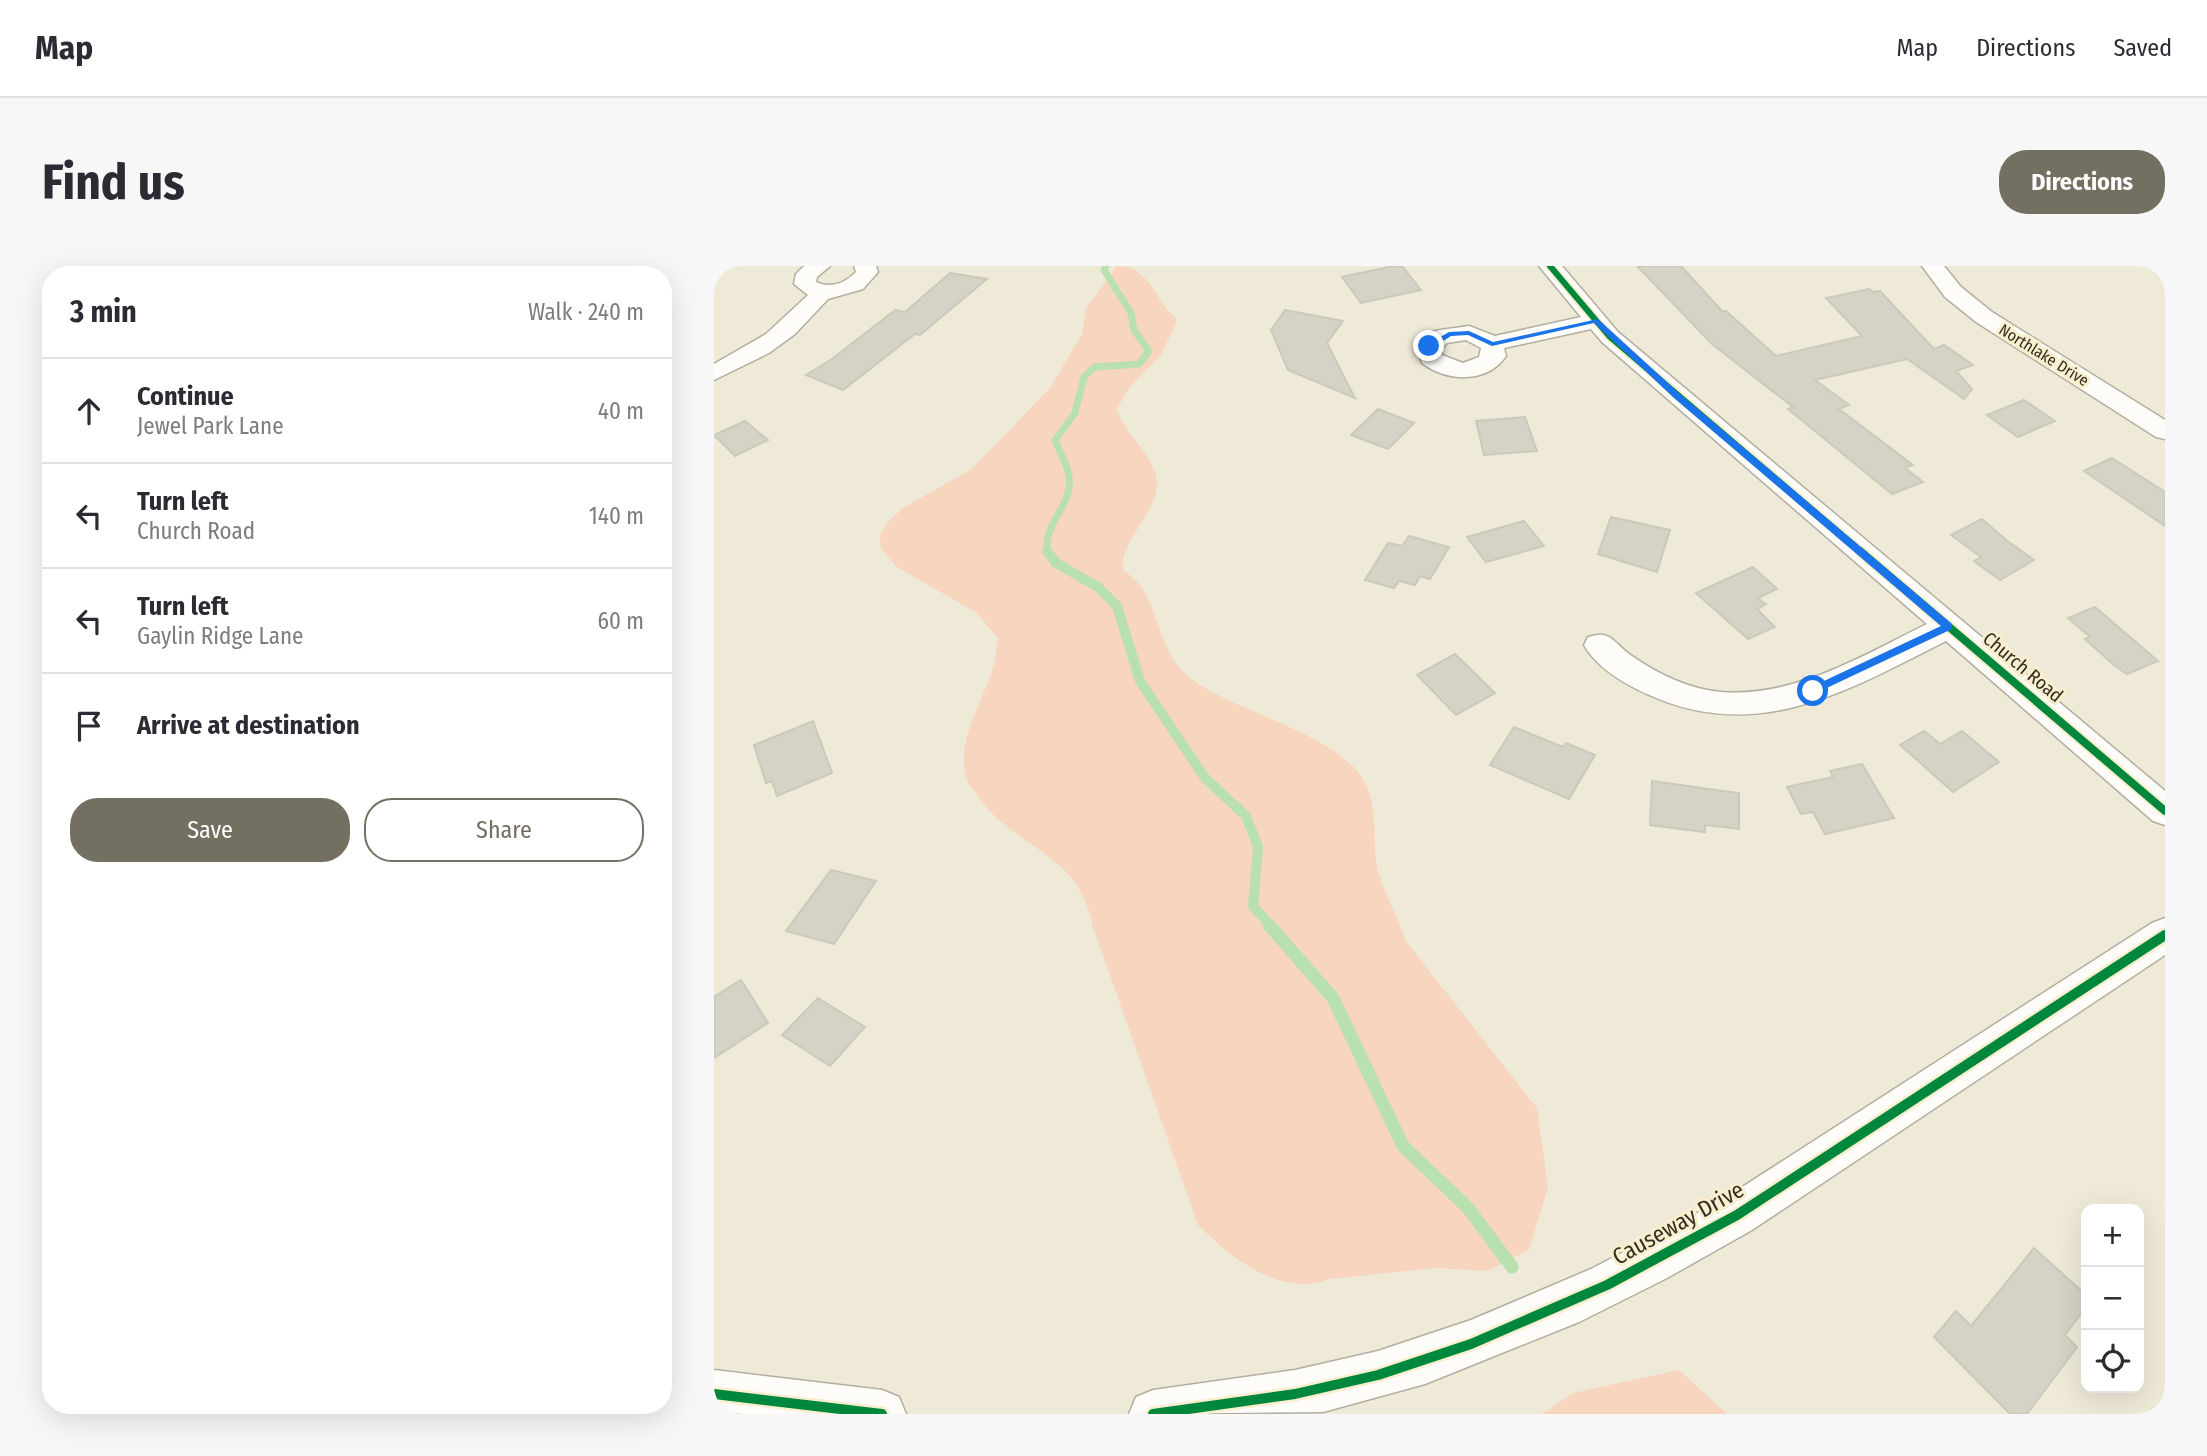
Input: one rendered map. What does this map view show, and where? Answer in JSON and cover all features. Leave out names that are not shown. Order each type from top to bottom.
[{"type":"street","points":[[819,266],[807,274],[805,284],[823,292],[842,289],[859,282],[867,272],[864,266]]},
{"type":"street","name":"Church Road","points":[[1550,266],[1595,321],[1677,396],[2165,811]]},
{"type":"street","name":"Northlake Drive","points":[[1933,266],[1953,292],[1975,311],[2165,431]]},
{"type":"street","points":[[714,373],[769,343],[799,321],[823,292]]},
{"type":"street","points":[[1492,344],[1595,321]]},
{"type":"street","points":[[1599,645],[1609,657],[1663,690],[1694,700],[1751,704],[1813,691],[1948,627]]},
{"type":"street","name":"Causeway Drive","points":[[1153,1414],[1255,1400],[1376,1375],[1445,1353],[1567,1305],[1681,1248],[1737,1215],[2165,935]]},
{"type":"street","points":[[717,1400],[882,1414]]},
{"type":"shaded area","points":[[1117,266],[1128,268],[1145,278],[1176,318],[1161,355],[1130,387],[1117,408],[1126,428],[1152,465],[1157,485],[1151,506],[1126,551],[1124,570],[1143,589],[1172,658],[1189,677],[1230,701],[1329,748],[1349,762],[1362,778],[1373,810],[1379,876],[1405,940],[1537,1108],[1548,1187],[1529,1250],[1488,1271],[1436,1268],[1293,1283],[1275,1279],[1241,1262],[1198,1225],[1086,902],[1061,866],[994,815],[967,780],[964,753],[967,739],[993,667],[998,639],[977,613],[897,567],[881,549],[880,535],[888,522],[903,508],[972,469],[1050,388],[1082,334],[1086,308]]},
{"type":"shaded area","points":[[1679,1370],[1727,1414],[1542,1414],[1573,1393]]},
{"type":"building","points":[[1402,266],[1421,290],[1361,303],[1342,277]]},
{"type":"building","points":[[1637,266],[1681,266],[1722,311],[1726,311],[1776,356],[1862,336],[1826,298],[1869,289],[1873,292],[1880,291],[1934,349],[1944,345],[1973,365],[1956,371],[1972,389],[1964,399],[1907,359],[1815,380],[1849,405],[1839,409],[1913,465],[1905,468],[1923,482],[1892,494],[1788,409],[1793,407],[1712,344]]},
{"type":"building","points":[[950,273],[987,279],[920,335],[915,334],[843,390],[806,375],[832,359],[895,310],[905,312]]},
{"type":"building","points":[[1285,310],[1343,321],[1327,343],[1355,398],[1288,370],[1271,330]]},
{"type":"building","points":[[2024,400],[2055,421],[2018,437],[1987,415]]},
{"type":"building","points":[[1378,409],[1414,423],[1388,449],[1351,435]]},
{"type":"building","points":[[1525,417],[1537,451],[1484,455],[1476,421]]},
{"type":"building","points":[[745,421],[768,440],[735,456],[714,435]]},
{"type":"building","points":[[2112,458],[2165,492],[2165,526],[2084,471]]},
{"type":"building","points":[[1611,517],[1670,530],[1657,572],[1598,554]]},
{"type":"building","points":[[1982,519],[2034,560],[2000,580],[1974,561],[1981,557],[1951,535]]},
{"type":"building","points":[[1524,521],[1544,546],[1486,562],[1467,537]]},
{"type":"building","points":[[1409,536],[1449,547],[1430,579],[1420,576],[1415,585],[1399,581],[1394,588],[1365,580],[1388,543],[1402,546]]},
{"type":"building","points":[[1753,567],[1777,589],[1758,598],[1766,604],[1757,609],[1775,627],[1748,639],[1696,593]]},
{"type":"building","points":[[2095,607],[2158,661],[2127,674],[2115,666],[2085,639],[2090,637],[2068,618]]},
{"type":"building","points":[[1455,654],[1495,693],[1456,715],[1417,675]]},
{"type":"building","points":[[813,721],[832,773],[777,796],[772,781],[766,783],[754,745]]},
{"type":"building","points":[[1514,727],[1563,747],[1566,743],[1595,755],[1569,799],[1490,765]]},
{"type":"building","points":[[1924,731],[1940,744],[1962,731],[1999,762],[1953,792],[1900,745]]},
{"type":"building","points":[[1862,764],[1894,818],[1825,834],[1813,812],[1801,814],[1787,787],[1833,777],[1830,771]]},
{"type":"building","points":[[1652,781],[1739,793],[1739,829],[1705,825],[1705,832],[1650,825]]},
{"type":"building","points":[[831,870],[876,881],[834,944],[786,931]]},
{"type":"building","points":[[741,980],[768,1023],[714,1058],[714,997]]},
{"type":"building","points":[[818,998],[865,1027],[830,1066],[782,1035]]},
{"type":"building","points":[[2034,1248],[2081,1290],[2081,1314],[2065,1335],[2077,1347],[2027,1414],[2010,1414],[1934,1337],[1956,1311],[1971,1326]]},
{"type":"waterway","points":[[1048,552],[1048,536],[1067,497],[1070,483],[1055,440],[1075,413],[1084,377],[1095,367],[1139,364],[1149,351],[1134,330],[1131,313],[1104,270],[1106,266]]},
{"type":"waterway","points":[[1048,552],[1056,563],[1098,587],[1117,606],[1140,681],[1205,778],[1246,816],[1258,847],[1253,906],[1271,926]]},
{"type":"waterway","points":[[1269,925],[1333,998],[1403,1146],[1468,1208],[1512,1267]]},
{"type":"cycle path","points":[[1550,266],[1610,337],[2165,811]]},
{"type":"cycle path","points":[[1153,1414],[1295,1394],[1378,1375],[1517,1326],[1607,1285],[1737,1215],[2165,935]]},
{"type":"cycle path","points":[[714,1394],[882,1414]]},
{"type":"route","points":[[1429,346],[1433,341],[1449,334],[1479,335],[1492,344],[1595,321],[1609,337],[1677,396],[1948,627],[1813,691]]}]
